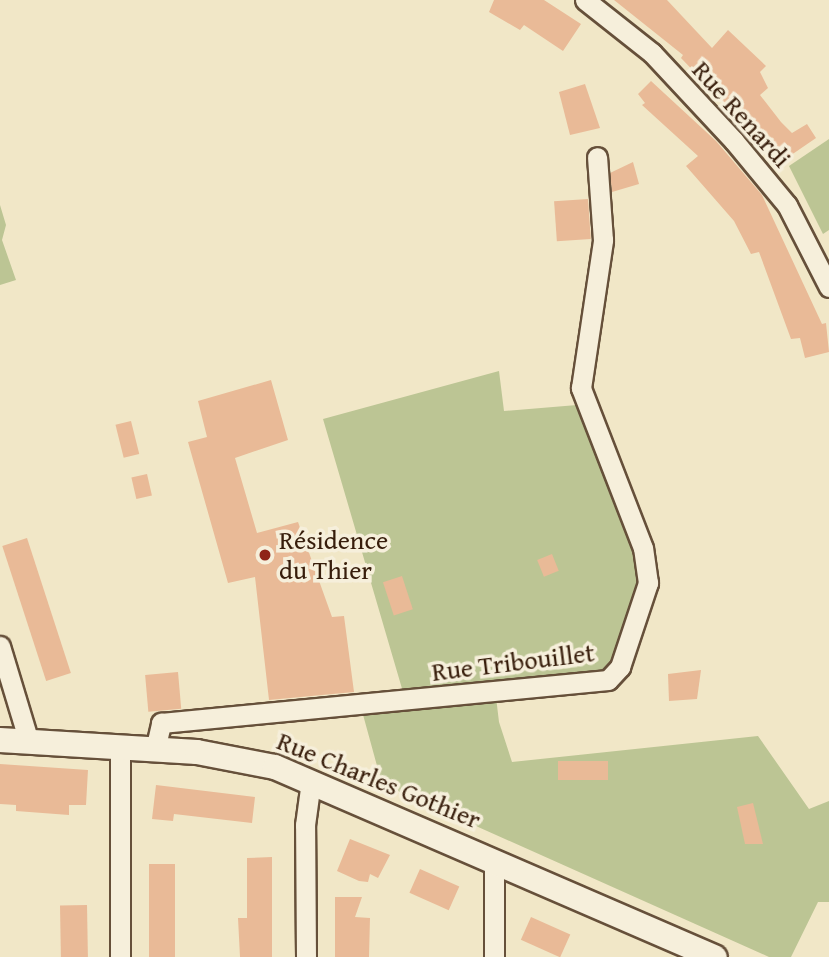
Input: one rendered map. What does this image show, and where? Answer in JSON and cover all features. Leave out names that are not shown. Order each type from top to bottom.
[{"type":"street","name":"Rue Renardi","points":[[585,0],[652,53],[734,141],[787,205],[829,287]]},
{"type":"street","name":"Rue Tribouillet","points":[[155,750],[161,723],[608,680],[620,667],[648,583],[643,548],[581,387],[603,240],[597,158]]},
{"type":"street","points":[[0,646],[29,742]]},
{"type":"street","name":"Rue Charles Gothier","points":[[0,740],[233,757],[311,781],[494,860],[700,954]]},
{"type":"street","points":[[120,747],[120,957]]},
{"type":"street","points":[[306,957],[305,825],[311,781]]},
{"type":"street","points":[[494,860],[494,957]]},
{"type":"green space","points":[[829,139],[829,230],[823,234],[789,166]]},
{"type":"green space","points":[[0,205],[6,225],[2,240],[16,280],[0,285]]},
{"type":"green space","points":[[499,371],[504,411],[577,405],[637,543],[644,589],[604,676],[403,692],[323,419]]},
{"type":"green space","points":[[496,697],[499,722],[512,762],[758,736],[809,809],[829,801],[829,902],[818,902],[791,957],[769,957],[382,784],[362,711]]},
{"type":"building","points":[[494,0],[544,0],[581,24],[563,51],[524,25],[520,30],[489,12]]},
{"type":"building","points":[[614,0],[667,0],[712,48],[728,30],[766,66],[760,72],[768,88],[760,95],[781,122],[792,133],[807,124],[816,138],[781,162],[681,58],[683,55]]},
{"type":"building","points":[[651,81],[716,141],[762,195],[822,324],[826,323],[829,352],[805,358],[800,338],[791,339],[759,252],[751,254],[734,221],[686,166],[698,156],[642,105],[645,103],[638,94]]},
{"type":"building","points":[[585,84],[600,128],[570,135],[559,92]]},
{"type":"building","points":[[633,162],[639,184],[612,192],[610,173]]},
{"type":"building","points":[[588,199],[591,239],[557,241],[554,201]]},
{"type":"building","name":"Résidence du Thier","points":[[271,380],[288,440],[235,458],[257,533],[298,522],[332,617],[344,616],[354,692],[269,700],[255,577],[228,583],[188,442],[207,437],[198,401]]},
{"type":"building","points":[[131,421],[139,454],[124,458],[115,425]]},
{"type":"building","points":[[147,474],[152,495],[136,499],[131,478]]},
{"type":"building","points":[[27,538],[71,673],[46,681],[2,546]]},
{"type":"building","points":[[552,554],[559,571],[544,577],[537,560]]},
{"type":"building","points":[[402,576],[413,609],[394,615],[383,582]]},
{"type":"building","points":[[701,670],[697,699],[669,701],[668,674]]},
{"type":"building","points":[[178,672],[181,709],[148,712],[145,675]]},
{"type":"building","points":[[558,761],[608,761],[608,780],[558,780]]},
{"type":"building","points":[[0,764],[88,770],[86,805],[69,805],[69,815],[16,811],[16,805],[0,804]]},
{"type":"building","points":[[156,785],[255,797],[252,823],[174,814],[173,821],[152,819]]},
{"type":"building","points":[[753,803],[763,844],[745,844],[737,807]]},
{"type":"building","points":[[350,839],[390,855],[378,878],[370,874],[368,882],[359,881],[337,871]]},
{"type":"building","points":[[272,857],[272,957],[240,957],[238,918],[247,918],[247,858]]},
{"type":"building","points":[[149,864],[175,864],[175,957],[149,957]]},
{"type":"building","points":[[420,869],[459,886],[449,910],[409,893]]},
{"type":"building","points":[[335,897],[362,897],[355,917],[370,918],[369,957],[335,957]]},
{"type":"building","points":[[60,905],[87,905],[88,957],[61,957]]},
{"type":"building","points":[[531,917],[570,934],[560,957],[521,940]]},
{"type":"place","name":"Résidence du Thier","points":[[265,555]]}]
